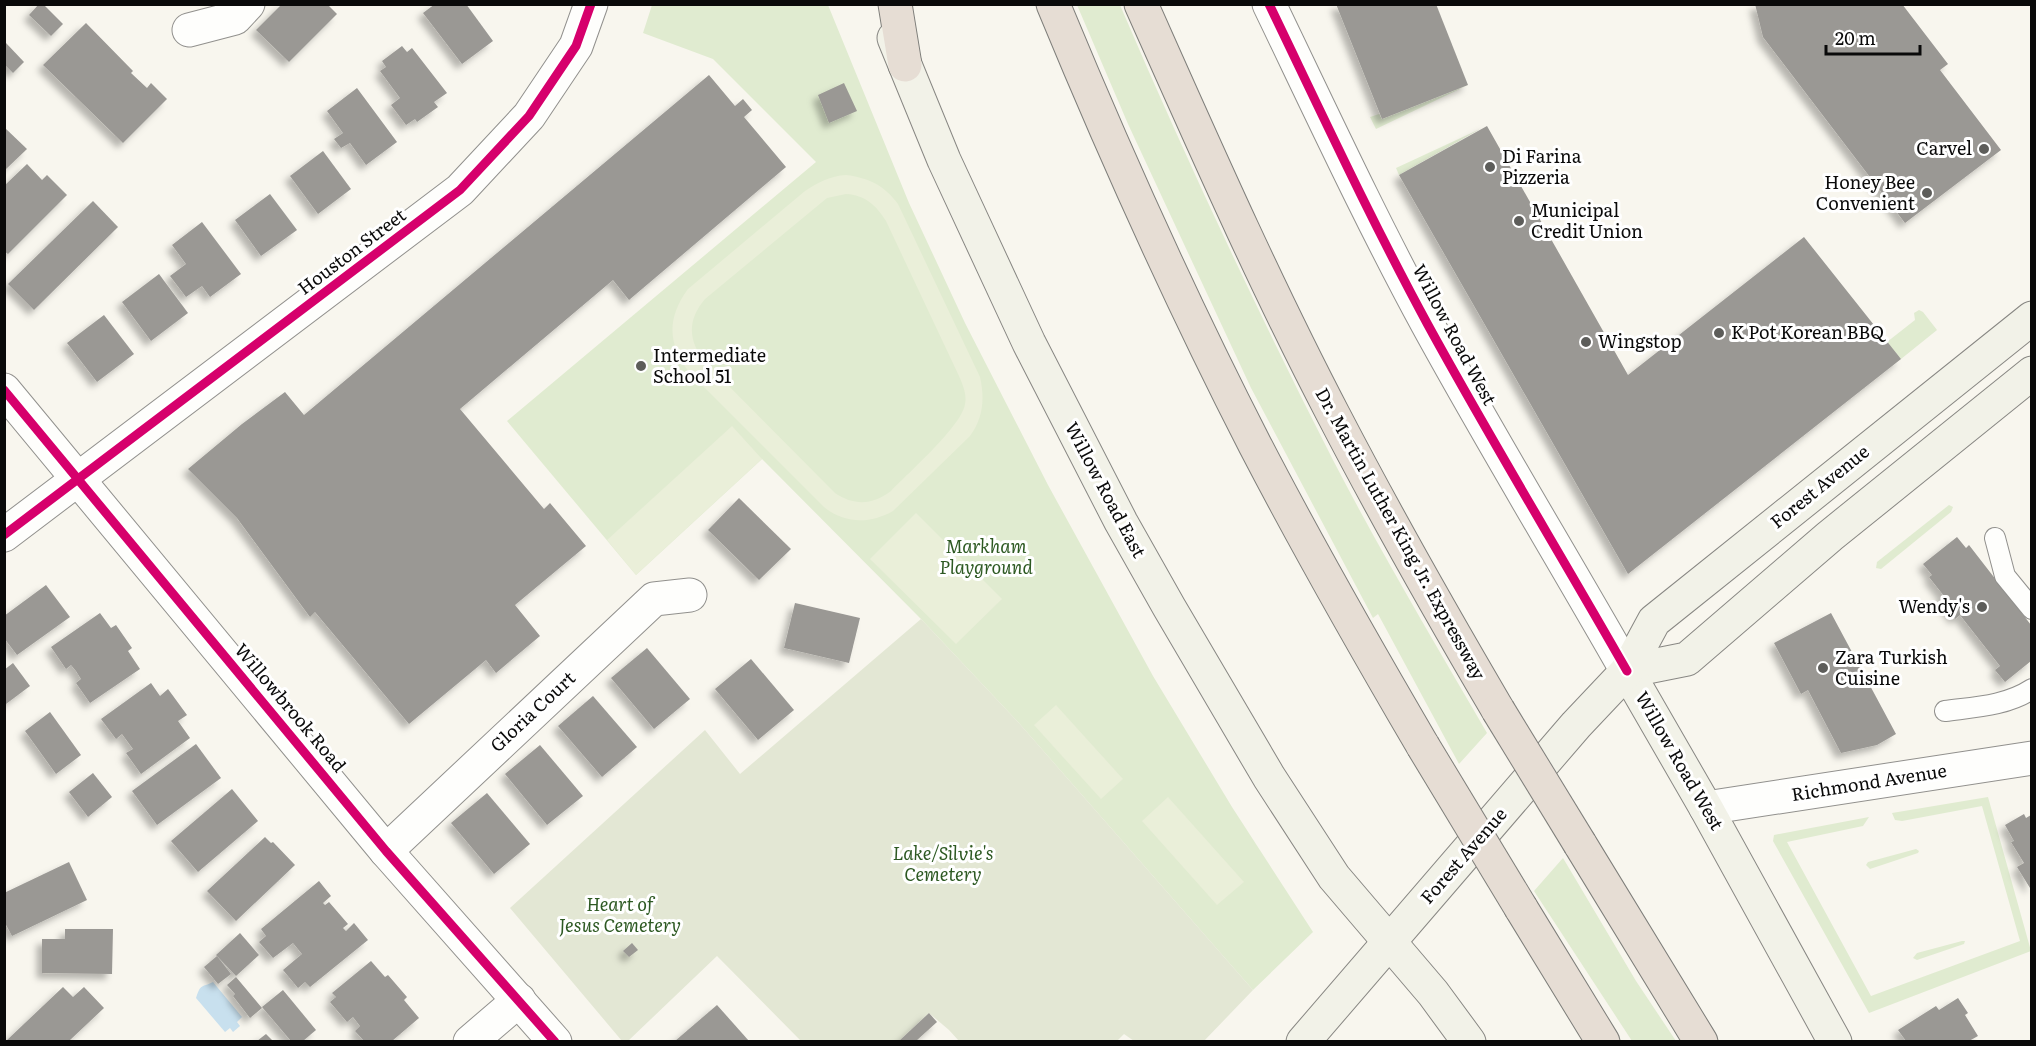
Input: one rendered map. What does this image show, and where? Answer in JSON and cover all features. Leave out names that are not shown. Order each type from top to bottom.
[{"type":"highway","points":[[895,4],[905,65]]},
{"type":"highway","points":[[1053,4],[1157,243],[1240,414],[1308,545],[1423,746],[1603,1041]]},
{"type":"highway","name":"Dr. Martin Luther King Jr. Expressway","points":[[1141,4],[1266,279],[1334,416],[1443,616],[1498,710],[1701,1041]]},
{"type":"main road","name":"Willow Road East","points":[[880,4],[944,160],[990,261],[1120,522],[1269,777],[1334,877],[1433,993],[1469,1041]]},
{"type":"main road","name":"Forest Avenue","points":[[1303,1041],[1576,725],[1627,671],[1654,621],[2031,318]]},
{"type":"main road","points":[[1627,671],[1686,659],[1830,536],[2031,373]]},
{"type":"main road","name":"Willow Road West","points":[[1627,671],[1835,1041]]},
{"type":"street","points":[[189,30],[235,18],[248,4]]},
{"type":"street","name":"Houston Street","points":[[4,535],[80,480],[460,190],[529,116],[576,46],[591,4]]},
{"type":"street","name":"Willow Road West","points":[[1269,4],[1347,168],[1428,323],[1505,463],[1627,671]]},
{"type":"street","name":"Willowbrook Road","points":[[4,390],[386,851],[555,1041]]},
{"type":"street","name":"Gloria Court","points":[[386,851],[654,599],[690,595]]},
{"type":"street","name":"Richmond Avenue","points":[[1706,808],[2031,758]]},
{"type":"street","points":[[470,1041],[519,1000]]},
{"type":"lane","points":[[1995,538],[2005,576],[2031,609]]},
{"type":"lane","points":[[1945,711],[2004,703],[2020,697],[2031,689]]},
{"type":"green space","name":"Markham Playground","points":[[652,5],[828,5],[909,203],[965,323],[1048,485],[1153,676],[1232,807],[1313,932],[1253,990],[1018,722],[921,619],[762,459],[636,575],[507,421],[816,162],[713,59],[643,33]]},
{"type":"green space","points":[[1077,5],[1120,5],[1223,234],[1333,460],[1408,598],[1487,733],[1459,764],[1378,614],[1373,618],[1251,388],[1128,124]]},
{"type":"green space","points":[[1468,85],[1376,129],[1370,117],[1379,114],[1382,119]]},
{"type":"green space","points":[[1480,129],[1399,175],[1396,168]]},
{"type":"green space","points":[[846,175],[869,180],[887,192],[898,204],[980,377],[982,393],[982,408],[978,422],[970,436],[893,511],[867,520],[840,517],[824,507],[690,373],[677,352],[672,332],[676,311],[688,289],[805,191],[825,180]],"holes":[[[853,195],[869,202],[886,221],[959,376],[965,397],[962,413],[933,449],[891,491],[877,499],[863,502],[849,500],[835,493],[705,362],[695,346],[692,330],[695,315],[705,299],[827,198]]]},
{"type":"green space","points":[[1919,310],[1937,330],[1901,359],[1887,342],[1915,320],[1914,313]]},
{"type":"green space","points":[[732,426],[762,459],[636,575],[607,540]]},
{"type":"green space","points":[[1949,505],[1953,507],[1951,512],[1881,569],[1876,568],[1877,562]]},
{"type":"green space","points":[[916,513],[1002,599],[956,644],[870,559]]},
{"type":"green space","name":"Lake/Silvie's Cemetery","points":[[921,619],[1018,722],[1253,990],[1204,1041],[1134,1041],[1124,1034],[1116,1042],[959,1041],[929,1013],[899,1041],[801,1041],[717,956],[628,1041],[622,1041],[510,908],[705,730],[740,774]]},
{"type":"green space","points":[[1056,705],[1123,779],[1101,799],[1034,725]]},
{"type":"green space","points":[[1168,797],[1244,882],[1217,905],[1142,821]]},
{"type":"green space","points":[[1988,797],[2031,951],[1869,1013],[1773,841],[1774,835],[1869,817],[1863,826],[1787,842],[1871,996],[2020,941],[1982,806],[1902,821],[1895,820],[1892,813]]},
{"type":"green space","points":[[1916,849],[1918,853],[1870,869],[1866,865],[1868,862]]},
{"type":"green space","points":[[1563,858],[1636,981],[1676,1041],[1632,1041],[1534,891]]},
{"type":"green space","points":[[1965,941],[1964,944],[1917,960],[1913,958],[1917,953]]},
{"type":"water","points":[[213,982],[242,1017],[237,1022],[240,1026],[233,1032],[230,1028],[225,1032],[196,998],[200,988]]},
{"type":"building","points":[[39,4],[43,4],[63,24],[51,36],[29,15]]},
{"type":"building","points":[[282,4],[327,4],[337,14],[289,62],[256,30]]},
{"type":"building","points":[[435,4],[466,4],[493,41],[462,64],[423,13]]},
{"type":"building","points":[[1336,4],[1436,4],[1468,85],[1382,119]]},
{"type":"building","points":[[1755,4],[1902,4],[1948,64],[1940,70],[2001,150],[1905,223],[1763,37]]},
{"type":"building","points":[[86,23],[133,71],[131,73],[147,88],[151,83],[167,99],[123,143],[43,65]]},
{"type":"building","points":[[6,43],[24,62],[13,73],[5,65]]},
{"type":"building","points":[[402,46],[407,52],[412,48],[447,93],[434,102],[438,107],[417,122],[415,119],[406,125],[391,105],[400,98],[380,71],[386,67],[382,61]]},
{"type":"building","points":[[709,75],[735,106],[743,99],[752,110],[744,117],[786,167],[629,300],[613,280],[460,409],[544,509],[550,503],[586,546],[515,605],[540,636],[496,673],[486,660],[409,724],[315,612],[310,617],[237,518],[188,469],[285,392],[304,415]]},
{"type":"building","points":[[844,83],[857,111],[829,123],[818,95]]},
{"type":"building","points":[[357,88],[397,142],[366,165],[350,143],[341,148],[334,139],[343,133],[327,111]]},
{"type":"building","points":[[1487,126],[1628,375],[1804,237],[1901,359],[1628,574],[1399,175]]},
{"type":"building","points":[[4,127],[27,149],[4,171]]},
{"type":"building","points":[[323,151],[351,189],[318,214],[290,176]]},
{"type":"building","points":[[27,164],[42,180],[47,175],[67,195],[8,254],[4,251],[4,186]]},
{"type":"building","points":[[270,194],[297,230],[261,256],[235,220]]},
{"type":"building","points":[[93,201],[118,227],[34,310],[8,284]]},
{"type":"building","points":[[202,222],[241,274],[210,297],[202,286],[186,297],[170,276],[186,264],[172,245]]},
{"type":"building","points":[[159,274],[188,313],[151,341],[122,302]]},
{"type":"building","points":[[104,315],[134,354],[97,382],[67,343]]},
{"type":"building","points":[[739,498],[791,549],[759,580],[708,530]]},
{"type":"building","name":"Wendy's","points":[[1957,537],[1966,548],[1969,545],[2031,625],[2031,661],[2005,682],[1995,670],[2000,666],[1960,615],[1955,619],[1940,599],[1944,596],[1929,577],[1932,575],[1923,564]]},
{"type":"building","points":[[46,585],[70,617],[17,655],[4,638],[4,616]]},
{"type":"building","points":[[795,603],[860,618],[849,663],[784,648]]},
{"type":"building","points":[[100,613],[111,628],[116,625],[132,648],[128,651],[140,669],[90,703],[76,683],[81,679],[76,671],[71,665],[66,669],[51,647]]},
{"type":"building","points":[[1831,613],[1896,734],[1877,745],[1841,753],[1808,690],[1801,694],[1774,643]]},
{"type":"building","points":[[647,648],[690,699],[654,729],[611,678]]},
{"type":"building","points":[[751,659],[794,710],[758,740],[715,689]]},
{"type":"building","points":[[13,663],[30,686],[6,704],[4,670]]},
{"type":"building","points":[[151,683],[160,696],[168,689],[187,715],[178,721],[190,738],[141,774],[126,753],[133,749],[122,734],[116,739],[101,719]]},
{"type":"building","points":[[593,696],[637,747],[602,777],[558,726]]},
{"type":"building","points":[[50,712],[81,755],[56,774],[25,731]]},
{"type":"building","points":[[196,744],[221,778],[157,825],[132,791]]},
{"type":"building","points":[[540,745],[583,796],[547,825],[505,774]]},
{"type":"building","points":[[93,773],[112,797],[88,817],[69,792]]},
{"type":"building","points":[[232,789],[258,821],[198,872],[171,841]]},
{"type":"building","points":[[487,793],[530,844],[494,874],[451,823]]},
{"type":"building","points":[[2024,814],[2026,818],[2031,815],[2030,888],[2017,867],[2024,863],[2011,842],[2014,841],[2005,825]]},
{"type":"building","points":[[265,837],[271,843],[273,842],[295,865],[236,921],[207,891]]},
{"type":"building","points":[[69,862],[87,900],[12,936],[4,921],[4,893]]},
{"type":"building","points":[[319,881],[331,896],[323,903],[325,905],[329,902],[348,924],[343,928],[346,931],[354,923],[368,940],[310,987],[305,982],[298,988],[283,970],[302,954],[293,943],[273,958],[259,942],[266,936],[261,929]]},
{"type":"building","points":[[65,929],[113,929],[112,974],[42,973],[42,939],[65,939]]},
{"type":"building","points":[[240,933],[259,955],[236,976],[216,955]]},
{"type":"building","points":[[632,943],[638,950],[629,957],[623,951]]},
{"type":"building","points":[[217,956],[231,974],[218,984],[204,967]]},
{"type":"building","points":[[371,961],[385,977],[388,975],[407,997],[404,1000],[419,1018],[392,1041],[364,1041],[355,1031],[360,1026],[353,1017],[347,1022],[330,1002],[336,997],[332,993]]},
{"type":"building","points":[[236,977],[262,1008],[250,1018],[227,985]]},
{"type":"building","points":[[63,987],[73,997],[84,987],[104,1008],[69,1041],[6,1041]]},
{"type":"building","points":[[283,990],[316,1030],[303,1041],[291,1041],[262,1007]]},
{"type":"building","points":[[1958,998],[1968,1013],[1965,1015],[1978,1036],[1969,1041],[1906,1041],[1898,1030],[1936,1006],[1939,1010]]},
{"type":"building","points":[[717,1005],[749,1041],[675,1041]]},
{"type":"building","points":[[929,1013],[937,1022],[916,1041],[899,1041]]},
{"type":"building","points":[[266,1034],[273,1041],[257,1041]]},
{"type":"cycle path","points":[[4,535],[460,190],[529,116],[576,46],[591,4]]},
{"type":"cycle path","points":[[1269,4],[1366,206],[1428,325],[1627,671]]},
{"type":"cycle path","points":[[4,390],[386,851],[555,1042]]},
{"type":"place","name":"Carvel","points":[[1984,149]]},
{"type":"place","name":"Di Farina Pizzeria","points":[[1490,167]]},
{"type":"place","name":"Honey Bee Convenient","points":[[1927,193]]},
{"type":"place","name":"Municipal Credit Union","points":[[1519,221]]},
{"type":"place","name":"K Pot Korean BBQ","points":[[1719,333]]},
{"type":"place","name":"Wingstop","points":[[1586,342]]},
{"type":"place","name":"Intermediate School 51","points":[[641,366]]},
{"type":"place","name":"Wendy's","points":[[1982,607]]},
{"type":"place","name":"Zara Turkish Cuisine","points":[[1823,668]]},
{"type":"park label","name":"Heart of Jesus Cemetery","points":[[620,915]]}]
